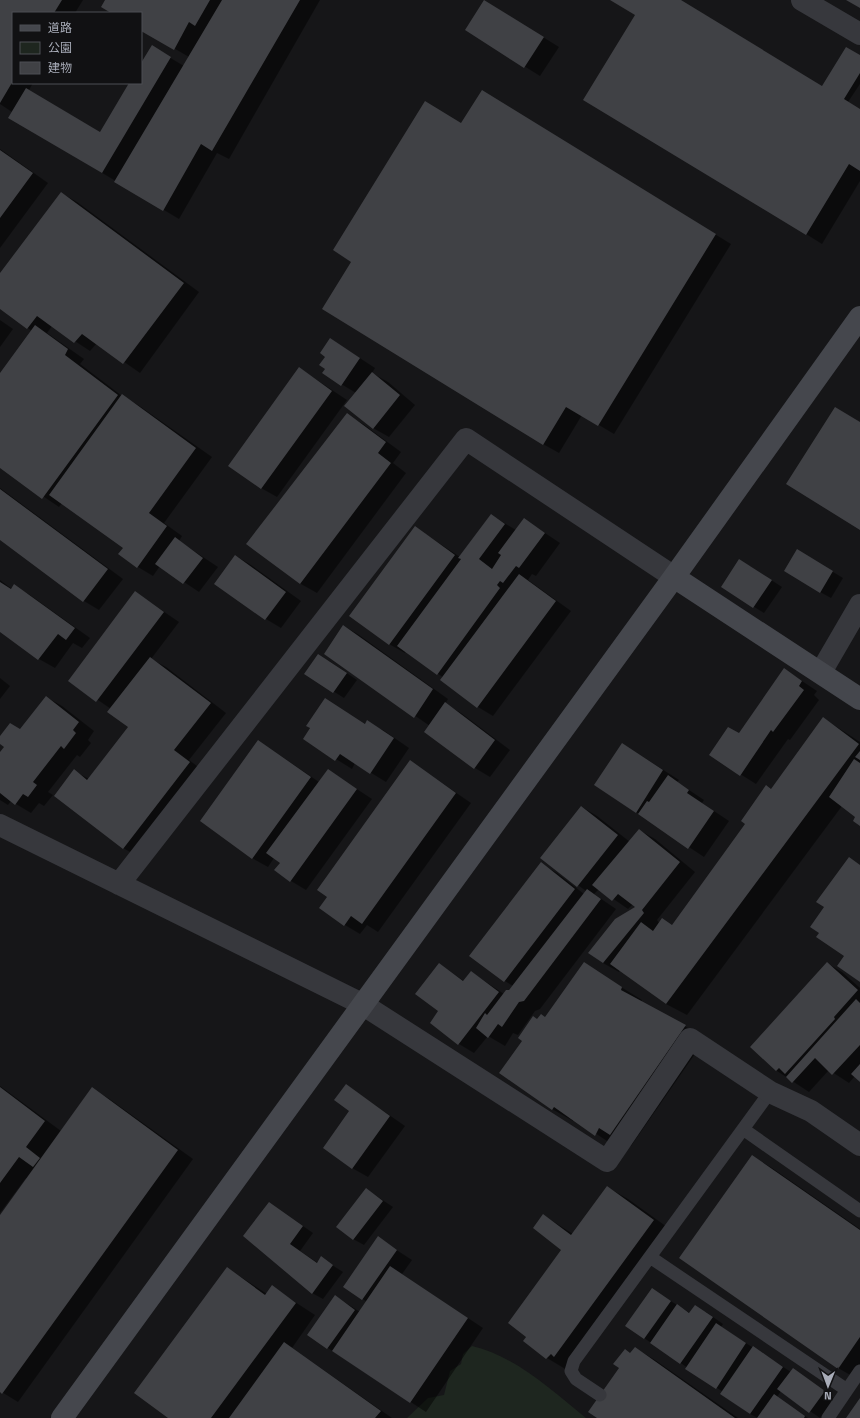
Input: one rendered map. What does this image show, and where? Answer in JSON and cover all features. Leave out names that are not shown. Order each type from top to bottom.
[{"type":"street","points":[[802,0],[860,34]]},
{"type":"street","points":[[62,1418],[674,577],[860,317]]},
{"type":"street","points":[[119,884],[466,439],[860,699]]},
{"type":"street","points":[[821,672],[860,605]]},
{"type":"street","points":[[0,825],[362,1004],[607,1161],[690,1039],[770,1092],[811,1112],[860,1145]]},
{"type":"lane","points":[[600,1395],[576,1379],[572,1371],[574,1361],[770,1092]]},
{"type":"lane","points":[[743,1129],[860,1211]]},
{"type":"lane","points":[[650,1257],[847,1390]]},
{"type":"lane","points":[[828,1418],[860,1372]]},
{"type":"green space","points":[[472,1346],[488,1351],[519,1366],[586,1418],[407,1418],[428,1398],[444,1395],[450,1371],[461,1364],[463,1354]]},
{"type":"building","points":[[0,0],[62,0],[55,12],[12,12],[12,83],[0,103]]},
{"type":"building","points":[[105,0],[210,0],[195,26],[189,22],[174,50],[142,32],[142,12],[109,12],[101,7]]},
{"type":"building","points":[[222,0],[300,0],[212,151],[201,144],[163,211],[114,182]]},
{"type":"building","points":[[484,0],[544,37],[524,68],[465,30]]},
{"type":"building","points":[[610,0],[681,0],[822,86],[846,47],[860,55],[860,73],[844,99],[860,109],[860,171],[849,164],[806,235],[583,100],[635,15]]},
{"type":"building","points":[[846,0],[860,0],[860,8]]},
{"type":"building","points":[[152,45],[171,57],[102,173],[8,118],[26,88],[100,132],[128,84],[142,84],[142,61]]},
{"type":"building","points":[[482,90],[716,234],[598,426],[566,407],[543,445],[322,309],[351,262],[333,250],[425,101],[461,123]]},
{"type":"building","points":[[0,150],[33,173],[0,218]]},
{"type":"building","points":[[61,192],[184,283],[123,364],[82,334],[74,343],[37,316],[27,329],[0,309],[0,273]]},
{"type":"building","points":[[35,325],[68,349],[65,355],[118,395],[42,499],[0,468],[0,373]]},
{"type":"building","points":[[330,338],[360,358],[341,386],[322,373],[325,369],[319,365],[325,357],[320,353]]},
{"type":"building","points":[[299,367],[332,391],[261,489],[228,466]]},
{"type":"building","points":[[372,372],[400,395],[373,429],[344,406]]},
{"type":"building","points":[[122,394],[196,448],[149,513],[167,526],[137,568],[118,554],[123,548],[49,495]]},
{"type":"building","points":[[835,407],[860,422],[860,530],[786,484]]},
{"type":"building","points":[[347,413],[386,442],[378,453],[391,463],[300,584],[246,544]]},
{"type":"building","points":[[0,489],[108,569],[83,602],[0,540]]},
{"type":"building","points":[[491,514],[505,524],[479,559],[492,569],[501,555],[498,553],[524,518],[545,533],[519,568],[516,566],[503,583],[500,581],[497,585],[500,588],[437,675],[397,646],[461,559],[458,558]]},
{"type":"building","points":[[415,526],[455,555],[389,645],[349,616]]},
{"type":"building","points":[[175,537],[203,558],[183,584],[155,564]]},
{"type":"building","points":[[797,549],[833,571],[820,593],[784,571]]},
{"type":"building","points":[[235,555],[286,592],[265,620],[214,584]]},
{"type":"building","points":[[739,559],[772,580],[753,608],[721,587]]},
{"type":"building","points":[[519,574],[556,601],[477,708],[440,680]]},
{"type":"building","points":[[0,582],[11,589],[14,584],[75,628],[66,640],[58,634],[38,660],[0,632]]},
{"type":"building","points":[[135,591],[164,612],[96,702],[68,681]]},
{"type":"building","points":[[343,625],[433,689],[414,718],[324,654]]},
{"type":"building","points":[[318,654],[347,673],[333,693],[304,674]]},
{"type":"building","points":[[150,657],[211,703],[174,750],[190,762],[123,849],[54,796],[74,769],[87,780],[128,727],[107,712]]},
{"type":"building","points":[[784,668],[802,681],[799,686],[804,690],[773,732],[771,730],[740,776],[709,755],[728,727],[739,733]]},
{"type":"building","points":[[46,696],[79,722],[73,730],[76,733],[64,749],[61,746],[33,782],[37,785],[28,797],[23,794],[15,805],[0,793],[0,752],[4,747],[0,744],[0,736],[10,723],[20,729]]},
{"type":"building","points":[[325,698],[365,724],[367,720],[394,738],[370,774],[340,754],[335,761],[303,739],[310,728],[306,726]]},
{"type":"building","points":[[445,702],[495,740],[474,769],[424,732]]},
{"type":"building","points":[[823,717],[859,744],[666,1004],[610,964],[641,922],[653,931],[662,918],[672,925],[745,824],[741,821],[766,785],[771,789]]},
{"type":"building","points":[[258,740],[311,777],[252,859],[200,821]]},
{"type":"building","points":[[622,743],[663,770],[636,813],[594,785]]},
{"type":"building","points":[[860,751],[860,760],[855,757]]},
{"type":"building","points":[[854,759],[860,763],[860,826],[853,821],[855,817],[829,797]]},
{"type":"building","points":[[410,760],[456,793],[362,924],[351,916],[344,926],[319,908],[327,897],[317,890]]},
{"type":"building","points":[[328,769],[357,789],[290,882],[274,870],[280,863],[266,853]]},
{"type":"building","points":[[668,775],[689,790],[687,793],[714,811],[688,849],[638,814],[647,801],[649,802]]},
{"type":"building","points":[[581,806],[618,835],[577,887],[540,858]]},
{"type":"building","points":[[639,829],[680,862],[642,910],[644,913],[603,963],[588,953],[615,919],[635,907],[618,894],[612,901],[592,885]]},
{"type":"building","points":[[849,857],[860,865],[860,982],[837,966],[844,956],[816,937],[819,933],[810,927],[824,907],[816,902]]},
{"type":"building","points":[[541,862],[575,889],[504,982],[469,956]]},
{"type":"building","points":[[587,889],[601,899],[524,1001],[519,1002],[502,1027],[498,1024],[488,1038],[476,1028],[485,1013],[487,1015],[506,990],[509,990]]},
{"type":"building","points":[[584,962],[622,987],[621,990],[686,1025],[610,1135],[599,1128],[595,1136],[554,1107],[552,1110],[499,1073],[522,1041],[518,1038],[533,1016],[537,1019],[541,1014],[545,1017]]},
{"type":"building","points":[[827,962],[858,990],[834,1017],[835,1019],[785,1074],[779,1068],[776,1071],[750,1047]]},
{"type":"building","points":[[439,963],[463,981],[471,971],[499,992],[458,1045],[430,1023],[438,1011],[415,994]]},
{"type":"building","points":[[856,999],[860,1003],[860,1045],[832,1075],[815,1058],[792,1083],[786,1077]]},
{"type":"building","points":[[860,1064],[860,1082],[851,1074]]},
{"type":"building","points":[[346,1084],[390,1116],[352,1169],[323,1148],[349,1111],[334,1100]]},
{"type":"building","points":[[0,1087],[45,1121],[26,1147],[40,1158],[33,1167],[19,1157],[0,1183]]},
{"type":"building","points":[[92,1087],[178,1150],[2,1394],[0,1392],[0,1215]]},
{"type":"building","points":[[752,1155],[860,1230],[860,1337],[838,1369],[679,1258]]},
{"type":"building","points":[[607,1186],[654,1220],[554,1357],[551,1354],[546,1359],[523,1341],[526,1337],[508,1323],[561,1250],[533,1228],[543,1214],[571,1235]]},
{"type":"building","points":[[366,1188],[383,1201],[353,1240],[336,1227]]},
{"type":"building","points":[[269,1202],[303,1226],[290,1244],[317,1263],[321,1256],[333,1265],[312,1294],[243,1236]]},
{"type":"building","points":[[378,1236],[397,1250],[362,1300],[343,1287]]},
{"type":"building","points":[[390,1266],[468,1318],[410,1403],[332,1351]]},
{"type":"building","points":[[227,1267],[265,1295],[272,1285],[296,1303],[211,1418],[168,1418],[134,1393]]},
{"type":"building","points":[[652,1288],[671,1301],[644,1339],[625,1326]]},
{"type":"building","points":[[335,1295],[355,1310],[327,1349],[307,1335]]},
{"type":"building","points":[[677,1304],[689,1313],[695,1305],[713,1317],[680,1364],[650,1343]]},
{"type":"building","points":[[716,1323],[746,1343],[716,1389],[685,1369]]},
{"type":"building","points":[[284,1342],[381,1411],[375,1418],[229,1418]]},
{"type":"building","points":[[753,1346],[783,1367],[750,1414],[720,1394]]},
{"type":"building","points":[[635,1347],[735,1418],[597,1418],[588,1412],[619,1368],[613,1364],[625,1349],[630,1353]]},
{"type":"building","points":[[793,1368],[825,1391],[809,1413],[777,1389]]},
{"type":"building","points":[[774,1394],[805,1416],[804,1418],[757,1418]]},
{"type":"building","points":[[860,1398],[860,1418],[846,1418]]}]
